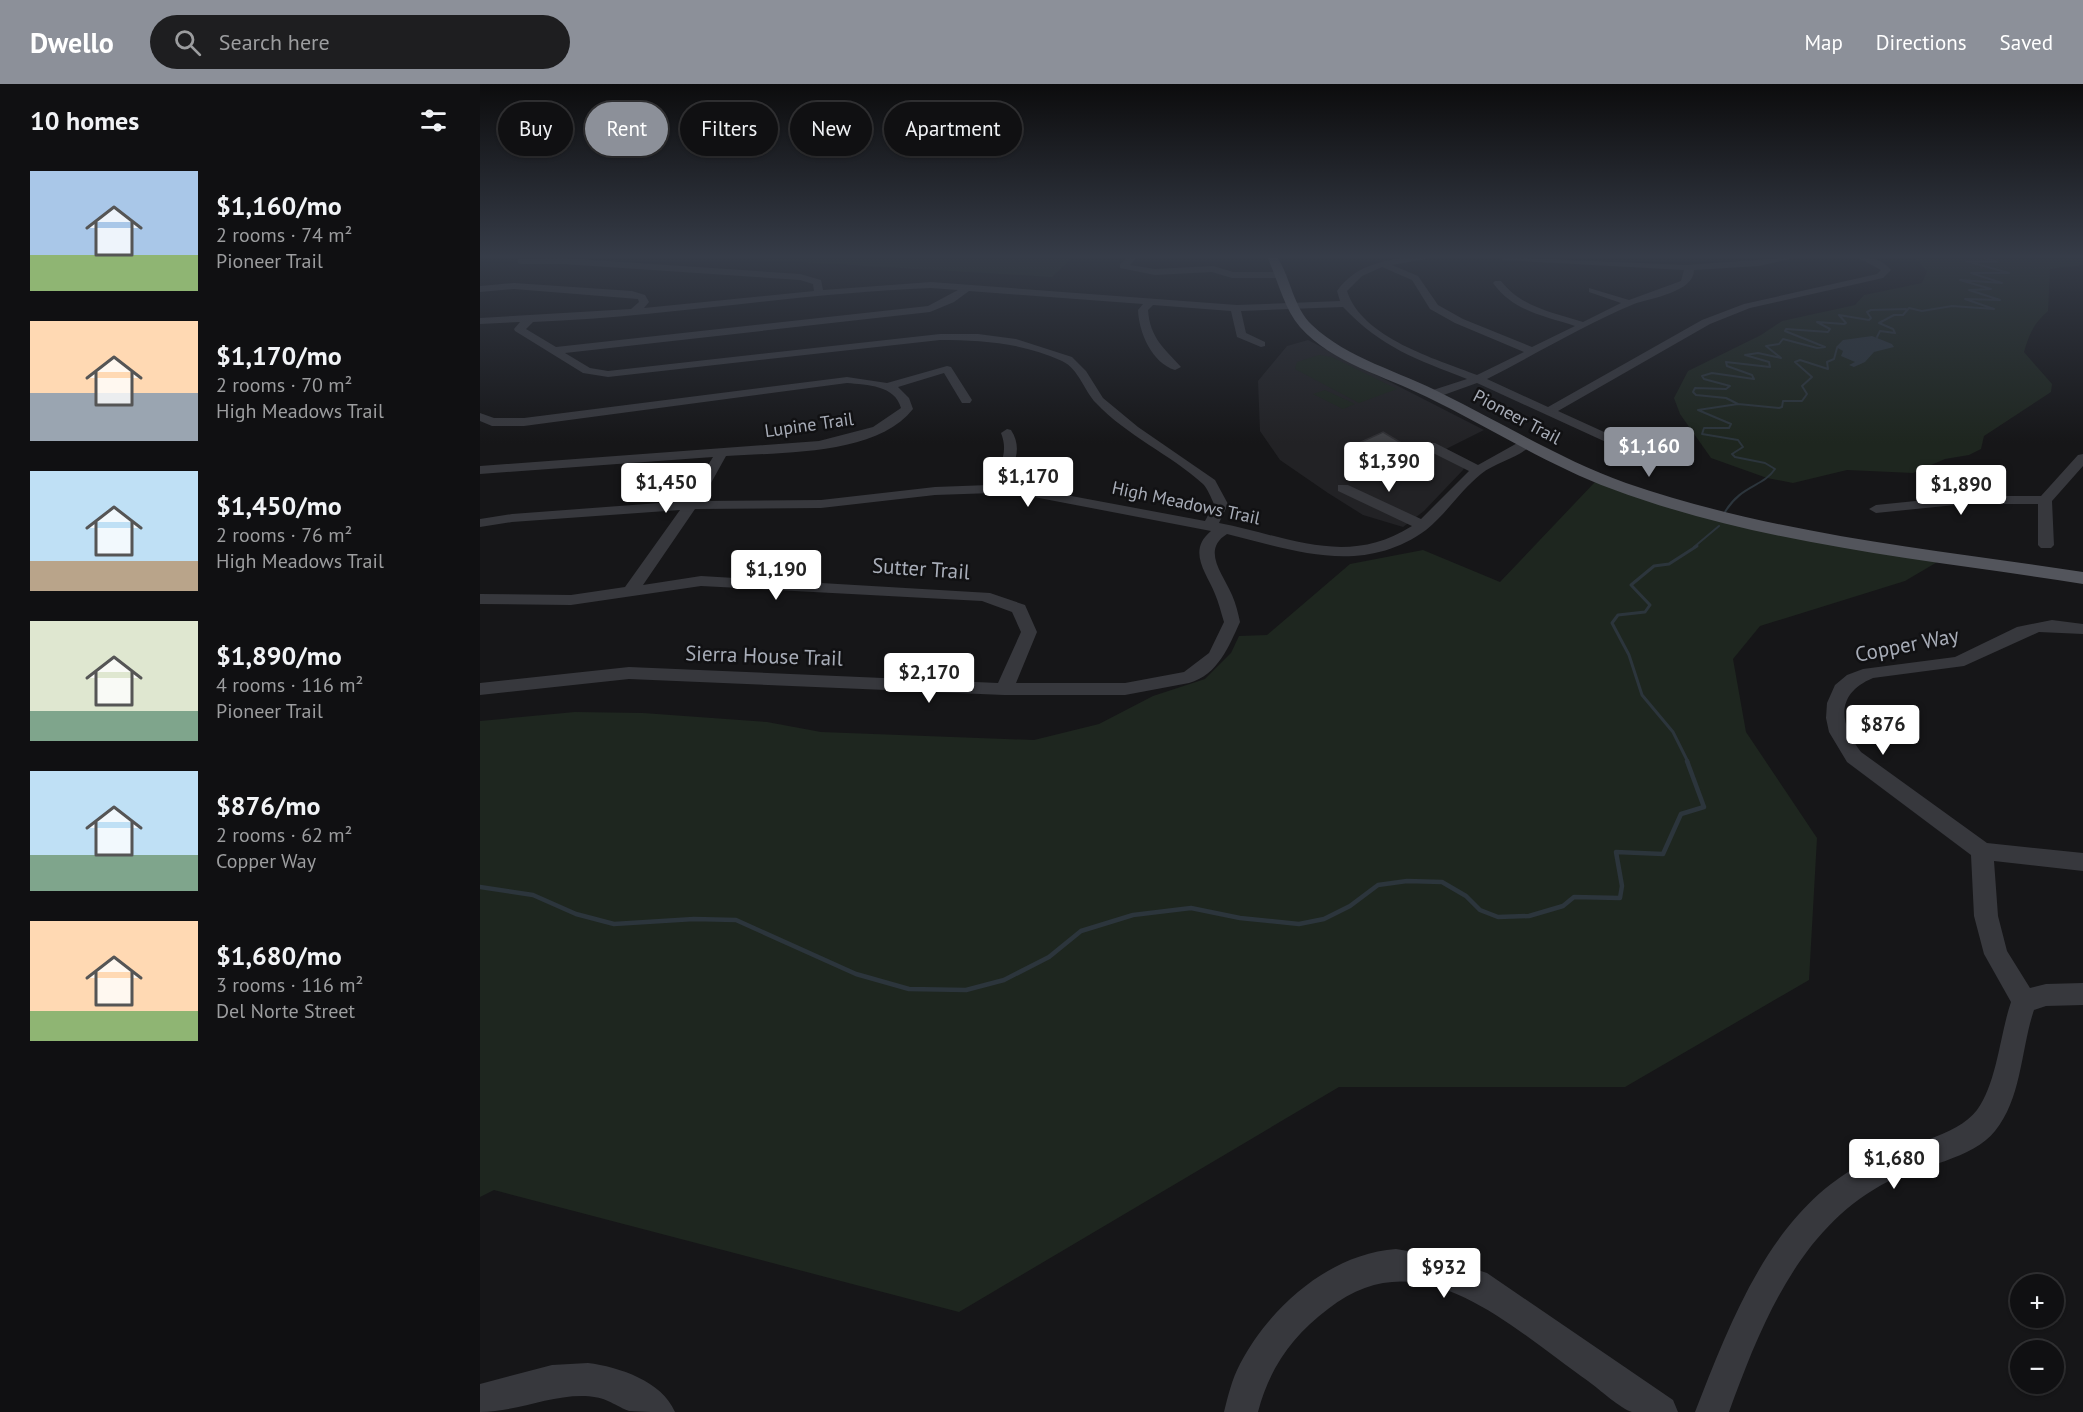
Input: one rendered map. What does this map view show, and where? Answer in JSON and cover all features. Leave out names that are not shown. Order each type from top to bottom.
[{"type":"main road","name":"Pioneer Trail","points":[[1300,319],[1304,325],[1328,344],[1434,394],[1526,444],[1620,486],[1706,512],[1809,534],[2083,578]]},
{"type":"street","points":[[480,321],[541,319]]},
{"type":"street","points":[[551,351],[840,319]]},
{"type":"street","points":[[1144,319],[1146,336],[1159,354],[1175,367]]},
{"type":"street","points":[[1237,319],[1241,335],[1261,344]]},
{"type":"street","points":[[1360,319],[1368,327],[1401,349],[1478,379],[1654,460]]},
{"type":"street","points":[[1455,319],[1534,352]]},
{"type":"street","points":[[1565,319],[1582,325]]},
{"type":"street","points":[[1434,394],[1478,379],[1595,319]]},
{"type":"street","points":[[1547,412],[1714,319]]},
{"type":"street","points":[[529,320],[519,328],[551,351],[586,371],[608,374],[940,337],[978,337],[1016,342],[1068,359],[1082,373],[1099,400],[1134,430],[1210,483],[1221,504],[1217,527]]},
{"type":"street","points":[[888,386],[947,369],[966,400]]},
{"type":"street","name":"Lupine Trail","points":[[480,417],[492,422],[524,422],[830,381],[862,381],[888,386],[901,394],[906,401],[907,409],[890,423],[868,434],[810,446],[480,470]]},
{"type":"street","points":[[993,489],[1009,465],[1012,441],[1007,433]]},
{"type":"street","name":"High Meadows Trail","points":[[480,523],[512,518],[692,505],[821,504],[934,491],[993,489],[1034,493],[1217,527],[1303,548],[1338,552],[1370,551],[1400,540],[1423,525],[1451,494],[1478,470],[1526,444]]},
{"type":"street","points":[[1430,446],[1478,470]]},
{"type":"street","points":[[632,589],[692,505],[722,452]]},
{"type":"street","points":[[2046,544],[2045,500],[2083,458]]},
{"type":"street","points":[[1343,488],[1423,525]]},
{"type":"street","points":[[1876,509],[1965,500],[2045,500]]},
{"type":"street","name":"Sierra House Trail","points":[[480,689],[629,673],[1004,689],[1125,689],[1189,677],[1216,656],[1232,622],[1223,592],[1206,564],[1208,543],[1216,533],[1217,527]]},
{"type":"street","name":"Sutter Trail","points":[[480,599],[571,600],[632,589],[701,581],[984,596],[1019,609],[1029,632],[1004,689]]},
{"type":"street","name":"Copper Way","points":[[1982,851],[1854,757],[1841,740],[1836,723],[1837,695],[1844,685],[1856,677],[1876,671],[1956,663],[2033,628],[2048,626],[2083,629]]},
{"type":"street","points":[[2024,1001],[1996,954],[1986,916],[1982,851],[2083,862]]},
{"type":"street","points":[[2024,1001],[2046,995],[2083,994]]},
{"type":"street","points":[[1712,1412],[1738,1342],[1775,1273],[1808,1227],[1847,1191],[1878,1172],[1950,1144],[1985,1123],[1998,1094],[2014,1024],[2024,1001]]},
{"type":"street","points":[[1241,1412],[1250,1378],[1287,1322],[1337,1282],[1388,1264],[1441,1272],[1476,1284],[1662,1412]]},
{"type":"street","points":[[480,1401],[525,1387],[584,1378],[623,1388],[658,1412]]},
{"type":"shaded area","points":[[1791,319],[2040,319],[2033,329],[2024,352],[2052,384],[2051,392],[1984,436],[1981,449],[1969,455],[1945,459],[1913,473],[1847,470],[1793,483],[1767,478],[1711,458],[1680,414],[1674,398],[1688,371],[1761,335],[1782,321]]},
{"type":"shaded area","points":[[1872,336],[1894,347],[1874,352],[1865,362],[1854,367],[1849,365],[1855,362],[1841,356],[1843,351],[1836,347],[1843,340]]},
{"type":"shaded area","points":[[1308,340],[1484,430],[1446,449],[1468,460],[1463,470],[1424,511],[1403,527],[1363,515],[1328,493],[1280,460],[1260,431],[1258,381],[1287,346]]},
{"type":"shaded area","points":[[1319,355],[1332,357],[1397,389],[1359,403],[1295,369],[1297,362]]},
{"type":"shaded area","points":[[1325,390],[1355,404],[1343,409],[1313,394]]},
{"type":"shaded area","points":[[1595,482],[1637,497],[1939,561],[1905,581],[1760,626],[1733,659],[1746,732],[1817,838],[1809,980],[1625,1087],[1339,1087],[959,1312],[494,1190],[480,1197],[480,721],[575,712],[643,713],[767,722],[821,732],[1034,740],[1099,724],[1153,696],[1205,679],[1231,653],[1239,636],[1267,635],[1350,564],[1423,550],[1500,582]]},
{"type":"building","points":[[1383,432],[1403,444],[1380,454],[1374,452],[1367,455],[1350,447]]},
{"type":"waterway","points":[[1738,404],[1726,398],[1696,395],[1693,392],[1695,388],[1726,389],[1730,386],[1704,379],[1702,376],[1712,373],[1754,379],[1752,375],[1727,366],[1726,362],[1770,367],[1769,362],[1745,355],[1758,353],[1781,358],[1766,346],[1779,344],[1783,339],[1817,348],[1825,347],[1785,331],[1786,329],[1828,332],[1830,329],[1817,322],[1846,323],[1842,319]]},
{"type":"waterway","points":[[1863,319],[1870,319]]},
{"type":"waterway","points":[[1877,337],[1880,331],[1895,333],[1893,329],[1879,323],[1887,319]]},
{"type":"waterway","points":[[1738,404],[1779,408],[1782,407],[1783,401],[1802,401],[1807,394],[1802,386],[1812,377],[1795,362],[1800,360],[1828,369],[1827,362],[1834,359],[1837,348]]},
{"type":"waterway","points":[[1725,512],[1738,496],[1764,480],[1775,469],[1765,463],[1735,457],[1732,454],[1743,447],[1738,440],[1702,434],[1704,428],[1729,428],[1731,424],[1698,410],[1738,404]]},
{"type":"waterway","points":[[1694,547],[1719,526]]},
{"type":"waterway","points":[[1688,762],[1673,732],[1642,695],[1629,655],[1612,623],[1618,615],[1645,612],[1650,605],[1631,585],[1654,566],[1669,564],[1697,546]]},
{"type":"waterway","points":[[480,887],[533,895],[576,914],[614,924],[694,919],[736,920],[856,974],[909,989],[966,990],[1004,980],[1049,957],[1081,931],[1133,915],[1191,908],[1240,918],[1299,924],[1324,919],[1350,906],[1378,885],[1407,881],[1442,882],[1466,896],[1480,910],[1498,917],[1529,916],[1563,906],[1574,897],[1620,898],[1622,886],[1616,852],[1663,854],[1681,814],[1704,807],[1687,761]]}]
